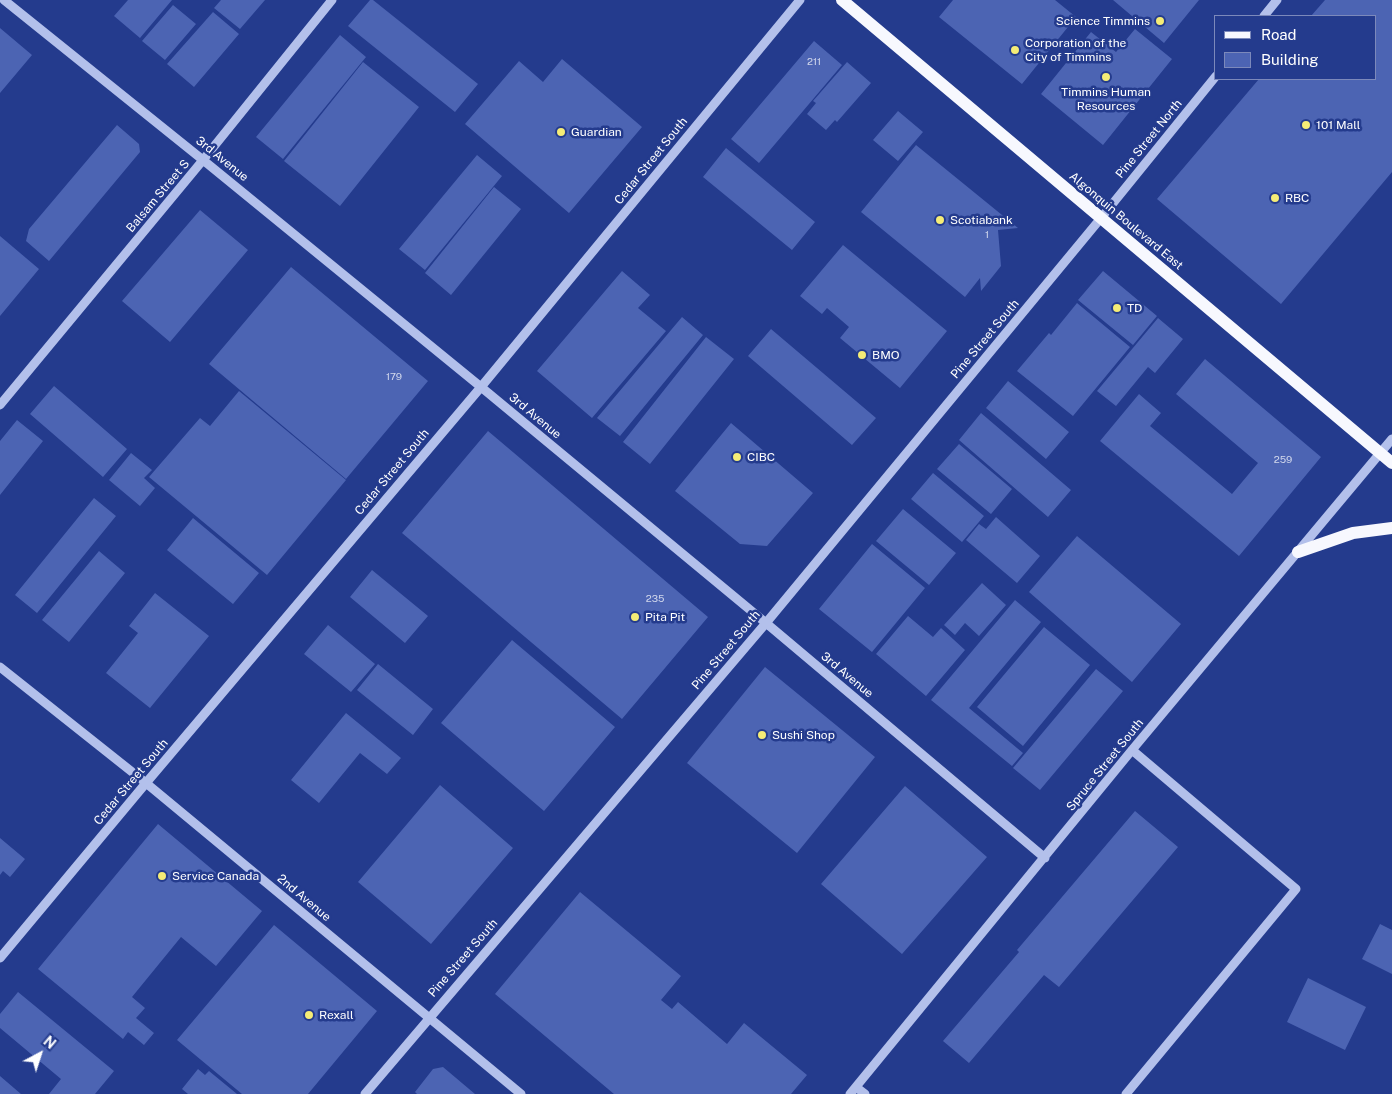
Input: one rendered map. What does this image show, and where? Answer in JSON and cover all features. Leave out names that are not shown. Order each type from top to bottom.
[{"type":"main road","name":"Algonquin Boulevard East","points":[[842,0],[1392,463]]},
{"type":"main road","points":[[1298,552],[1353,533],[1392,528]]},
{"type":"street","name":"3rd Avenue","points":[[4,0],[481,387],[766,623],[1045,858]]},
{"type":"street","name":"Balsam Street S","points":[[0,405],[203,160],[332,0]]},
{"type":"street","name":"Cedar Street South","points":[[0,958],[481,387],[800,0]]},
{"type":"street","points":[[1265,15],[1277,0]]},
{"type":"street","name":"Pine Street North","points":[[1101,218],[1214,78]]},
{"type":"street","name":"Pine Street South","points":[[364,1094],[766,623],[1101,218]]},
{"type":"street","name":"Spruce Street South","points":[[853,1090],[1132,750],[1392,440]]},
{"type":"street","name":"2nd Avenue","points":[[0,667],[146,783],[521,1094]]},
{"type":"street","points":[[1126,1094],[1296,889],[1132,750]]},
{"type":"street","points":[[853,1090],[865,1094]]},
{"type":"building","points":[[128,0],[172,0],[140,38],[114,16]]},
{"type":"building","points":[[221,0],[265,0],[240,29],[214,8]]},
{"type":"building","points":[[370,0],[373,0],[478,84],[455,112],[348,26]]},
{"type":"building","name":"Corporation of the City of Timmins","points":[[953,0],[1055,0],[1076,17],[1022,84],[939,17]]},
{"type":"building","name":"Science Timmins","points":[[1113,0],[1199,0],[1164,43]]},
{"type":"building","name":"101 Mall","points":[[1325,0],[1392,0],[1392,172],[1281,304],[1157,199],[1258,80],[1377,80],[1377,15],[1312,15]]},
{"type":"building","points":[[173,5],[196,24],[165,60],[142,41]]},
{"type":"building","points":[[213,12],[239,34],[194,87],[167,64]]},
{"type":"building","points":[[0,28],[32,55],[0,93]]},
{"type":"building","name":"Timmins Human Resources","points":[[1135,29],[1172,59],[1103,145],[1041,94],[1091,32],[1116,52]]},
{"type":"building","points":[[340,35],[366,57],[283,159],[256,137]]},
{"type":"building","points":[[814,41],[842,65],[759,163],[731,139]]},
{"type":"building","points":[[562,59],[642,127],[569,213],[465,124],[519,61],[543,82]]},
{"type":"building","points":[[363,62],[419,107],[340,206],[284,161]]},
{"type":"building","points":[[847,62],[871,83],[837,122],[835,120],[826,130],[807,114],[816,103],[813,101]]},
{"type":"building","points":[[898,111],[923,132],[898,161],[873,140]]},
{"type":"building","points":[[117,125],[139,144],[140,152],[49,261],[26,241],[29,229]]},
{"type":"building","name":"Scotiabank","points":[[916,145],[1018,228],[998,230],[1001,266],[981,291],[980,278],[965,297],[861,212]]},
{"type":"building","points":[[726,148],[815,222],[792,250],[703,177]]},
{"type":"building","points":[[477,155],[502,176],[425,270],[399,249]]},
{"type":"building","points":[[494,187],[521,209],[451,295],[425,273]]},
{"type":"building","points":[[200,210],[248,250],[170,342],[122,301]]},
{"type":"building","points":[[0,236],[39,269],[0,316]]},
{"type":"building","points":[[843,245],[947,331],[900,388],[840,338],[849,327],[827,308],[822,314],[800,296]]},
{"type":"building","points":[[291,267],[428,381],[346,479],[209,364]]},
{"type":"building","points":[[622,271],[650,295],[638,308],[666,331],[592,418],[537,371]]},
{"type":"building","name":"TD","points":[[1103,271],[1157,316],[1133,345],[1078,300]]},
{"type":"building","points":[[1077,303],[1130,347],[1073,416],[1017,371],[1049,333],[1051,335]]},
{"type":"building","points":[[682,317],[703,335],[620,436],[597,418]]},
{"type":"building","points":[[1158,318],[1183,339],[1155,373],[1148,367],[1116,406],[1097,391]]},
{"type":"building","points":[[771,329],[876,418],[852,445],[748,356]]},
{"type":"building","points":[[706,337],[734,359],[650,464],[623,442]]},
{"type":"building","points":[[1205,359],[1321,457],[1239,556],[1100,441],[1139,394],[1161,413],[1150,426],[1232,494],[1258,463],[1176,394]]},
{"type":"building","points":[[1008,381],[1069,432],[1046,459],[986,408]]},
{"type":"building","points":[[54,386],[127,449],[103,477],[30,414]]},
{"type":"building","points":[[239,391],[346,480],[267,575],[149,477],[200,418],[210,426]]},
{"type":"building","points":[[981,413],[1071,490],[1048,517],[959,440]]},
{"type":"building","points":[[17,420],[43,441],[0,495],[0,441]]},
{"type":"building","name":"CIBC","points":[[731,423],[813,493],[767,546],[740,544],[675,491]]},
{"type":"building","points":[[488,431],[708,617],[622,719],[402,533]]},
{"type":"building","points":[[959,444],[1012,489],[991,514],[937,469]]},
{"type":"building","points":[[131,453],[152,470],[144,478],[155,488],[140,506],[109,480]]},
{"type":"building","points":[[933,473],[984,516],[962,542],[911,499]]},
{"type":"building","points":[[94,498],[116,516],[37,613],[15,595]]},
{"type":"building","points":[[903,509],[956,553],[929,585],[876,541]]},
{"type":"building","points":[[996,517],[1040,556],[1017,583],[966,540],[979,524],[986,529]]},
{"type":"building","points":[[193,518],[259,573],[233,604],[167,550]]},
{"type":"building","points":[[1077,536],[1181,624],[1132,682],[1029,592]]},
{"type":"building","points":[[872,544],[925,588],[872,652],[819,609]]},
{"type":"building","points":[[99,551],[125,573],[69,642],[42,620]]},
{"type":"building","points":[[372,570],[428,616],[405,643],[350,597]]},
{"type":"building","points":[[982,583],[1006,605],[979,636],[965,623],[955,635],[944,625]]},
{"type":"building","points":[[155,593],[209,636],[150,708],[106,673],[138,633],[129,626]]},
{"type":"building","points":[[1015,600],[1041,622],[969,708],[1023,753],[1012,766],[931,700]]},
{"type":"building","points":[[908,616],[933,637],[941,628],[965,650],[926,696],[876,654]]},
{"type":"building","points":[[328,625],[375,664],[351,692],[304,654]]},
{"type":"building","points":[[1044,627],[1090,665],[1023,746],[977,707]]},
{"type":"building","points":[[512,640],[615,727],[544,811],[441,723]]},
{"type":"building","points":[[378,664],[433,709],[413,735],[357,690]]},
{"type":"building","points":[[765,667],[875,757],[797,853],[687,763]]},
{"type":"building","points":[[1096,669],[1123,691],[1040,790],[1013,768]]},
{"type":"building","points":[[346,713],[401,758],[387,774],[360,753],[319,803],[291,780]]},
{"type":"building","points":[[440,785],[513,848],[431,944],[358,882]]},
{"type":"building","points":[[905,786],[987,857],[902,954],[821,884]]},
{"type":"building","points":[[1135,811],[1178,847],[1059,987],[1044,975],[969,1063],[943,1041],[1019,952],[1017,950]]},
{"type":"building","points":[[158,824],[262,911],[216,966],[181,937],[132,997],[145,1008],[136,1018],[154,1033],[144,1045],[128,1032],[123,1039],[38,969]]},
{"type":"building","points":[[0,838],[25,859],[10,877],[3,871],[0,875]]},
{"type":"building","points":[[580,892],[681,976],[661,1000],[672,1009],[678,1002],[727,1044],[744,1023],[807,1075],[791,1094],[614,1094],[495,994]]},
{"type":"building","points":[[1380,924],[1392,930],[1392,974],[1362,959]]},
{"type":"building","points":[[274,925],[377,1011],[308,1094],[242,1094],[177,1040]]},
{"type":"building","points":[[1308,978],[1366,1007],[1345,1050],[1287,1022]]},
{"type":"building","points":[[18,992],[114,1071],[95,1094],[49,1094],[61,1079],[0,1028],[0,1014]]},
{"type":"building","points":[[443,1067],[475,1094],[417,1094],[415,1092],[433,1069]]},
{"type":"building","points":[[198,1069],[205,1075],[209,1071],[237,1094],[188,1094],[182,1089]]},
{"type":"building","points":[[0,1076],[21,1094],[0,1094]]},
{"type":"place","name":"Science Timmins","points":[[1160,21]]},
{"type":"place","name":"Corporation of the City of Timmins","points":[[1015,50]]},
{"type":"place","name":"Timmins Human Resources","points":[[1106,77]]},
{"type":"place","name":"101 Mall","points":[[1306,125]]},
{"type":"place","name":"Guardian","points":[[561,132]]},
{"type":"place","name":"RBC","points":[[1275,198]]},
{"type":"place","name":"Scotiabank","points":[[940,220]]},
{"type":"place","name":"TD","points":[[1117,308]]},
{"type":"place","name":"BMO","points":[[862,355]]},
{"type":"place","name":"CIBC","points":[[737,457]]},
{"type":"place","name":"Pita Pit","points":[[635,617]]},
{"type":"place","name":"Sushi Shop","points":[[762,735]]},
{"type":"place","name":"Service Canada","points":[[162,876]]},
{"type":"place","name":"Rexall","points":[[309,1015]]}]
